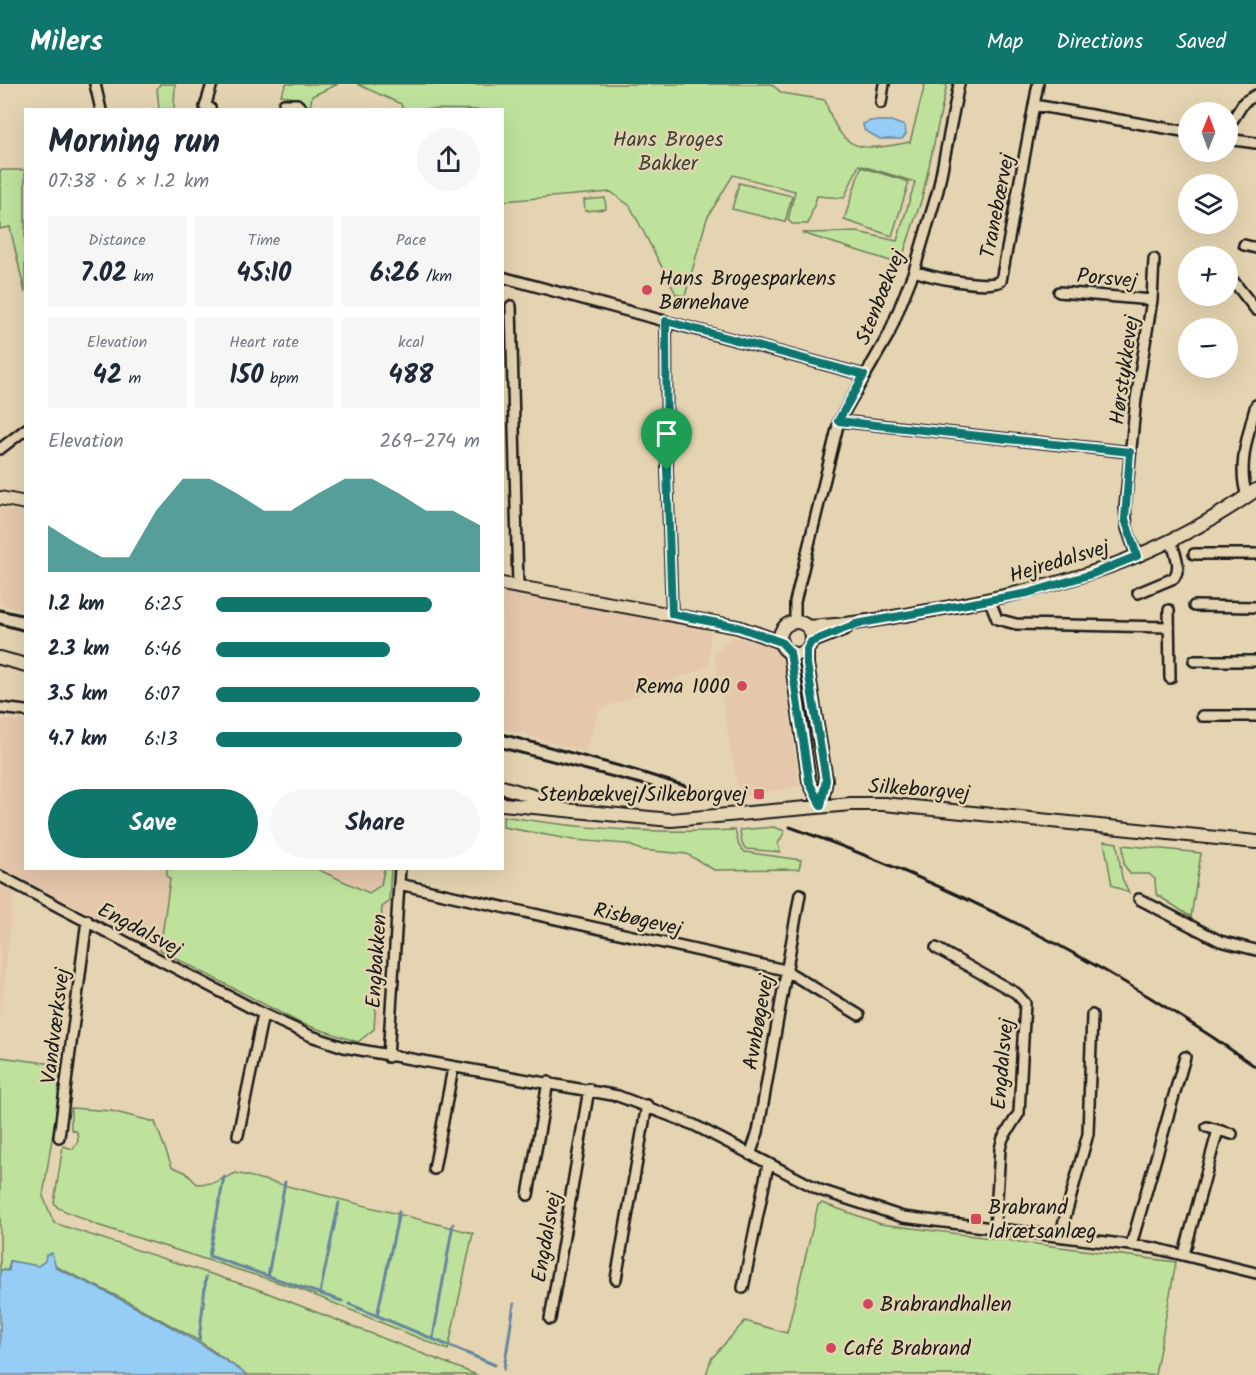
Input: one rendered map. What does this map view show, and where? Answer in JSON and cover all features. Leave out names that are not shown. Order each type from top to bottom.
[{"type":"street","points":[[95,84],[101,108]]},
{"type":"street","points":[[210,108],[205,107],[212,84]]},
{"type":"street","points":[[881,103],[884,84]]},
{"type":"street","name":"Stenbækvej","points":[[795,622],[795,602],[838,421],[889,334],[914,271],[938,190],[959,84]]},
{"type":"street","name":"Tranebærvej","points":[[914,271],[928,276],[985,284],[1001,281],[1038,84]]},
{"type":"street","points":[[1238,112],[1244,102],[1256,95]]},
{"type":"street","points":[[284,104],[297,104],[301,108]]},
{"type":"street","points":[[1034,105],[1178,130]]},
{"type":"street","points":[[1238,141],[1256,143]]},
{"type":"street","points":[[1244,245],[1256,248]]},
{"type":"street","name":"Hørstykkevej","points":[[1137,556],[1125,519],[1130,452],[1152,300],[1154,259]]},
{"type":"street","points":[[504,278],[864,375]]},
{"type":"street","points":[[1238,287],[1256,310]]},
{"type":"street","name":"Porsvej","points":[[1059,292],[1152,300]]},
{"type":"street","points":[[511,306],[518,587]]},
{"type":"street","points":[[666,321],[667,470],[672,614]]},
{"type":"street","points":[[1251,493],[1242,480],[1256,405]]},
{"type":"street","points":[[838,421],[1130,452]]},
{"type":"street","points":[[0,449],[24,431]]},
{"type":"street","name":"Hejredalsvej","points":[[808,627],[856,624],[990,601],[1064,583],[1171,541],[1251,493]]},
{"type":"street","points":[[0,498],[24,503]]},
{"type":"street","points":[[1138,593],[1174,578],[1178,573],[1178,564],[1171,541]]},
{"type":"street","points":[[1194,554],[1256,554]]},
{"type":"street","points":[[504,584],[738,627],[784,628],[795,622],[808,627],[812,634],[807,664],[826,780],[821,806]]},
{"type":"street","name":"Hejredalsvej","points":[[990,601],[997,619],[1016,624],[1169,627]]},
{"type":"street","points":[[1194,606],[1256,607]]},
{"type":"street","points":[[1169,610],[1170,678]]},
{"type":"street","name":"Hejredalsvej","points":[[809,646],[856,624]]},
{"type":"street","points":[[738,627],[797,653],[809,646]]},
{"type":"street","points":[[784,628],[785,647],[809,782],[821,806]]},
{"type":"street","points":[[0,658],[24,664]]},
{"type":"street","points":[[1194,661],[1256,662]]},
{"type":"street","points":[[0,708],[24,711]]},
{"type":"street","points":[[1202,716],[1256,716]]},
{"type":"street","name":"Silkeborgvej","points":[[504,788],[578,809]]},
{"type":"street","name":"Silkeborgvej","points":[[504,804],[578,809],[671,820],[705,819],[821,806],[884,804],[1256,842]]},
{"type":"street","name":"Engbakken","points":[[388,1057],[400,870]]},
{"type":"street","name":"Engdalsvej","points":[[0,876],[263,1014],[311,1036],[388,1057],[589,1089],[647,1105],[694,1125],[820,1190],[881,1211],[932,1222],[1131,1245],[1184,1254],[1256,1273]]},
{"type":"street","name":"Risbøgevej","points":[[399,884],[785,970],[859,1015]]},
{"type":"street","name":"Avnbøgevej","points":[[750,1155],[758,1132],[800,894]]},
{"type":"street","points":[[1139,899],[1220,941],[1256,950]]},
{"type":"street","name":"Vandværksvej","points":[[59,1137],[87,920]]},
{"type":"street","name":"Engdalsvej","points":[[936,948],[1016,993],[1025,1003],[1018,1113],[1000,1149],[996,1229]]},
{"type":"street","points":[[238,1135],[263,1014]]},
{"type":"street","points":[[1060,1236],[1088,1134],[1092,1015]]},
{"type":"street","points":[[1131,1245],[1185,1057]]},
{"type":"street","points":[[434,1169],[453,1068]]},
{"type":"street","name":"Engdalsvej","points":[[528,1196],[548,1082]]},
{"type":"street","name":"Engdalsvej","points":[[550,1319],[589,1089]]},
{"type":"street","points":[[616,1279],[647,1105]]},
{"type":"street","points":[[1208,1127],[1232,1134]]},
{"type":"street","points":[[1184,1254],[1218,1130]]},
{"type":"street","points":[[743,1288],[768,1165]]},
{"type":"shaded area","points":[[0,509],[24,513],[24,611],[0,604]]},
{"type":"shaded area","points":[[504,593],[710,628],[709,666],[599,710],[585,752],[504,728]]},
{"type":"shaded area","points":[[733,637],[770,646],[782,660],[799,786],[739,797],[714,654]]},
{"type":"shaded area","points":[[0,719],[24,722],[24,870],[391,870],[380,1024],[358,1042],[300,1023],[0,867]]},
{"type":"shaded area","points":[[0,886],[14,892],[0,1023]]},
{"type":"green space","points":[[160,84],[175,84],[174,108],[159,108],[157,89]]},
{"type":"green space","points":[[286,84],[338,84],[312,96],[310,108],[305,108],[301,100],[281,95]]},
{"type":"green space","name":"Hans Broges Bakker","points":[[357,84],[771,84],[782,93],[825,100],[838,130],[846,139],[855,145],[878,147],[910,142],[925,84],[947,84],[922,198],[900,264],[802,233],[858,232],[897,241],[915,182],[859,165],[844,198],[817,196],[808,224],[792,224],[788,220],[795,191],[733,175],[707,218],[685,296],[676,294],[630,206],[611,192],[504,201],[504,108],[403,108],[401,104]]},
{"type":"green space","points":[[861,167],[909,182],[892,236],[844,220]]},
{"type":"green space","points":[[0,170],[24,170],[24,289],[10,227],[0,229]]},
{"type":"green space","points":[[739,183],[792,196],[785,222],[732,209]]},
{"type":"green space","points":[[605,198],[606,209],[585,211],[584,200]]},
{"type":"green space","points":[[504,816],[619,829],[735,830],[739,846],[745,852],[801,860],[799,869],[714,870],[687,854],[641,850],[627,844],[574,840],[504,827]]},
{"type":"green space","points":[[773,827],[785,831],[778,844],[780,852],[746,849],[742,844],[740,830]]},
{"type":"green space","points":[[1104,841],[1117,843],[1122,878],[1129,893],[1112,885]]},
{"type":"green space","points":[[1123,845],[1201,853],[1191,917],[1156,894],[1155,879],[1149,874],[1130,874],[1124,865]]},
{"type":"green space","points":[[167,870],[319,870],[369,893],[381,885],[384,870],[391,870],[389,902],[382,907],[374,1029],[358,1042],[300,1023],[160,950],[170,879],[167,876]]},
{"type":"green space","points":[[0,1057],[61,1065],[43,1196],[54,1223],[260,1290],[477,1375],[247,1375],[199,1341],[129,1302],[45,1261],[38,1266],[10,1261],[8,1270],[0,1270]]},
{"type":"green space","points":[[71,1108],[111,1111],[155,1122],[172,1167],[185,1172],[197,1184],[213,1183],[236,1173],[473,1233],[448,1350],[302,1290],[97,1225],[58,1208],[54,1203],[63,1146],[73,1149],[78,1141],[77,1132],[71,1129]]},
{"type":"green space","points":[[822,1203],[881,1224],[1176,1262],[1155,1375],[706,1375],[711,1359],[745,1321],[787,1333],[818,1205]]},
{"type":"water","points":[[870,121],[891,121],[905,126],[906,134],[902,139],[880,139],[864,130],[863,124]]},
{"type":"water","points":[[52,1253],[56,1268],[154,1317],[201,1344],[247,1375],[0,1375],[0,1270],[9,1271],[10,1261],[38,1266],[45,1261],[46,1255]]},
{"type":"waterway","points":[[224,1177],[209,1256],[342,1301]]},
{"type":"waterway","points":[[268,1276],[285,1182]]},
{"type":"waterway","points":[[320,1293],[339,1203]]},
{"type":"waterway","points":[[377,1316],[399,1212]]},
{"type":"waterway","points":[[433,1338],[453,1224]]},
{"type":"waterway","points":[[199,1341],[206,1277]]},
{"type":"waterway","points":[[349,1304],[495,1365]]},
{"type":"waterway","points":[[504,1369],[514,1304]]},
{"type":"railway","points":[[0,610],[24,616]]},
{"type":"railway","points":[[0,624],[24,630]]},
{"type":"railway","points":[[504,735],[634,770],[730,800]]},
{"type":"railway","points":[[504,749],[691,797]]},
{"type":"railway","points":[[790,827],[913,875],[1031,931],[1146,995],[1256,1067]]},
{"type":"place","name":"Hans Brogesparkens Børnehave","points":[[647,290]]},
{"type":"place","name":"Rema 1000","points":[[742,686]]},
{"type":"place","name":"Stenbækvej/Silkeborgvej","points":[[759,794]]},
{"type":"place","name":"Brabrand Idrætsanlæg","points":[[976,1219]]},
{"type":"place","name":"Brabrandhallen","points":[[868,1304]]},
{"type":"place","name":"Café Brabrand","points":[[831,1348]]},
{"type":"route","points":[[666,321],[864,375],[838,421],[1130,452],[1125,519],[1137,556],[1092,574],[1028,593],[856,624],[811,642],[807,649],[807,664],[826,780],[821,806],[809,782],[790,652],[783,647],[781,642],[738,627],[672,614],[667,470],[666,321]]}]
